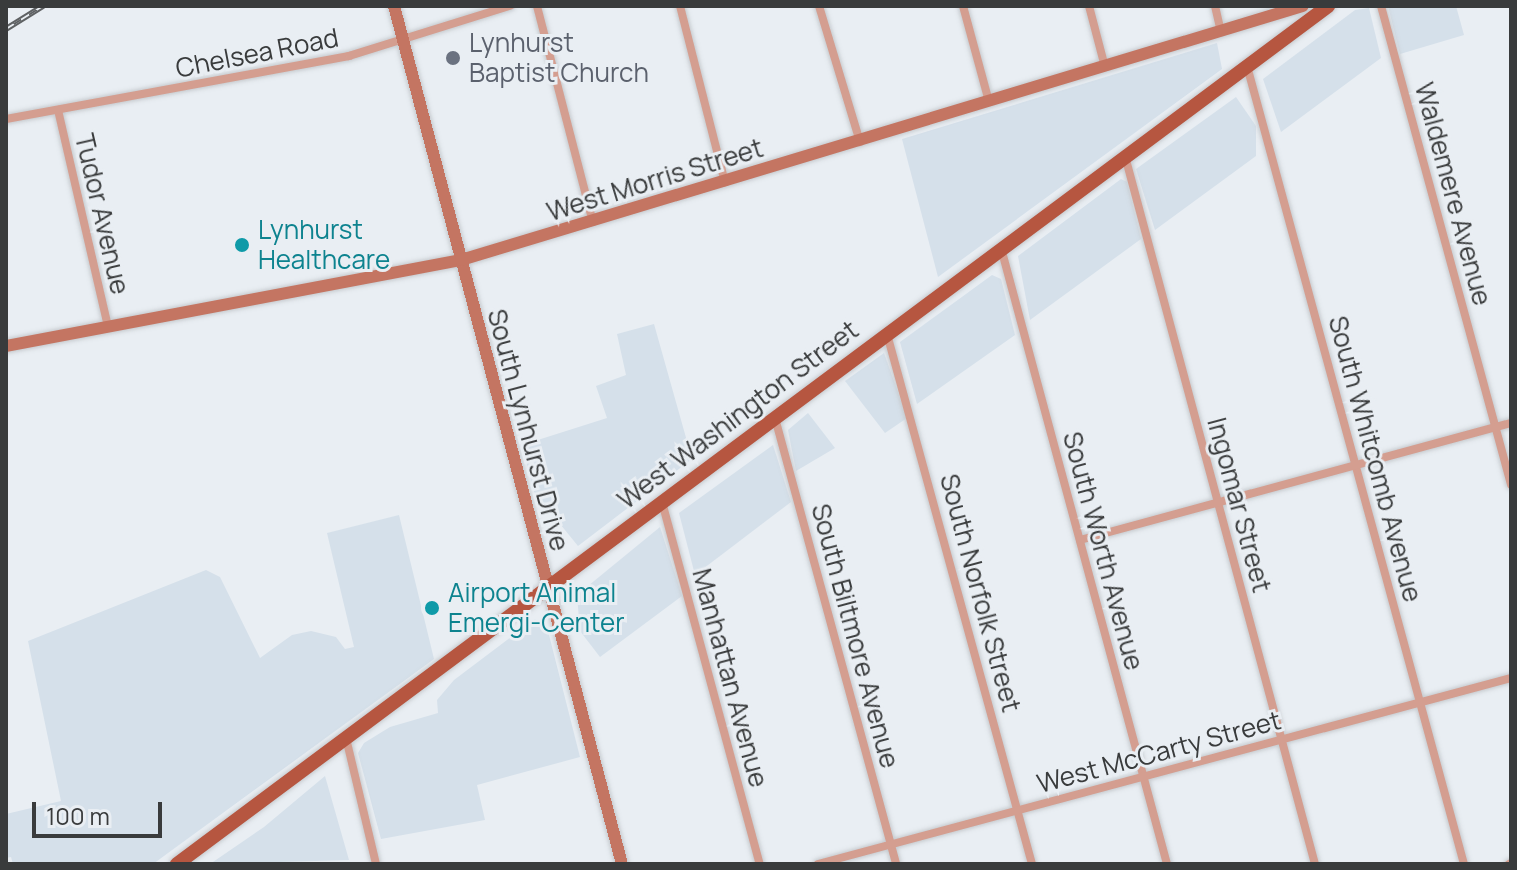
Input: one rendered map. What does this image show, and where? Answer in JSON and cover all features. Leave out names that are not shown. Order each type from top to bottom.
[{"type":"main road","name":"South Lynhurst Drive","points":[[394,6],[546,589],[622,864]]},
{"type":"main road","name":"West Morris Street","points":[[6,346],[461,260],[1303,6]]},
{"type":"main road","name":"West Washington Street","points":[[177,864],[1328,6]]},
{"type":"street","name":"Chelsea Road","points":[[6,119],[349,56],[510,6]]},
{"type":"street","points":[[537,6],[593,222]]},
{"type":"street","points":[[680,6],[725,182]]},
{"type":"street","points":[[819,6],[860,142]]},
{"type":"street","points":[[963,6],[989,102]]},
{"type":"street","points":[[1089,6],[1105,67]]},
{"type":"street","points":[[1215,6],[1221,31]]},
{"type":"street","name":"Waldemere Avenue","points":[[1381,6],[1511,485]]},
{"type":"street","name":"South Whitcomb Avenue","points":[[1247,65],[1464,864]]},
{"type":"street","name":"Tudor Avenue","points":[[58,110],[108,327]]},
{"type":"street","name":"Ingomar Street","points":[[1125,156],[1315,864]]},
{"type":"street","name":"South Worth Avenue","points":[[1001,248],[1167,864]]},
{"type":"street","name":"South Norfolk Street","points":[[887,334],[1032,864]]},
{"type":"street","name":"South Biltmore Avenue","points":[[775,418],[896,864]]},
{"type":"street","points":[[1080,540],[1511,423]]},
{"type":"street","name":"Manhattan Avenue","points":[[662,501],[760,864]]},
{"type":"street","name":"West McCarty Street","points":[[818,864],[1511,678]]},
{"type":"street","points":[[346,738],[376,864]]},
{"type":"shaded area","points":[[1388,6],[1456,6],[1464,35],[1400,54]]},
{"type":"shaded area","points":[[1369,8],[1381,58],[1281,132],[1263,79],[1355,10]]},
{"type":"shaded area","points":[[1217,43],[1222,69],[938,277],[902,139]]},
{"type":"shaded area","points":[[1236,97],[1256,126],[1256,156],[1155,230],[1136,169]]},
{"type":"shaded area","points":[[1121,179],[1127,182],[1141,239],[1030,320],[1018,256]]},
{"type":"shaded area","points":[[992,275],[1001,279],[1015,335],[917,404],[900,342]]},
{"type":"shaded area","points":[[654,324],[692,459],[578,546],[534,492],[522,445],[607,418],[596,386],[626,375],[617,334]]},
{"type":"shaded area","points":[[884,353],[907,418],[885,433],[845,381]]},
{"type":"shaded area","points":[[808,413],[835,448],[796,471],[788,430]]},
{"type":"shaded area","points":[[773,445],[791,502],[695,575],[679,513]]},
{"type":"shaded area","points":[[399,515],[434,659],[153,864],[13,864],[11,857],[6,858],[6,814],[61,801],[28,641],[206,570],[220,577],[260,658],[292,635],[311,631],[336,637],[345,649],[354,647],[327,533]]},
{"type":"shaded area","points":[[660,527],[682,596],[600,657],[580,631],[577,595]]},
{"type":"shaded area","points":[[535,619],[548,631],[580,757],[477,785],[485,820],[381,839],[358,753],[364,743],[390,727],[438,713],[437,700],[454,680]]},
{"type":"shaded area","points":[[325,776],[349,860],[210,864],[264,827]]},
{"type":"railway","points":[[6,29],[43,6]]},
{"type":"place","name":"Lynhurst Baptist Church","points":[[453,58]]},
{"type":"place","name":"Lynhurst Healthcare","points":[[242,245]]},
{"type":"place","name":"Airport Animal Emergi-Center","points":[[432,608]]}]
